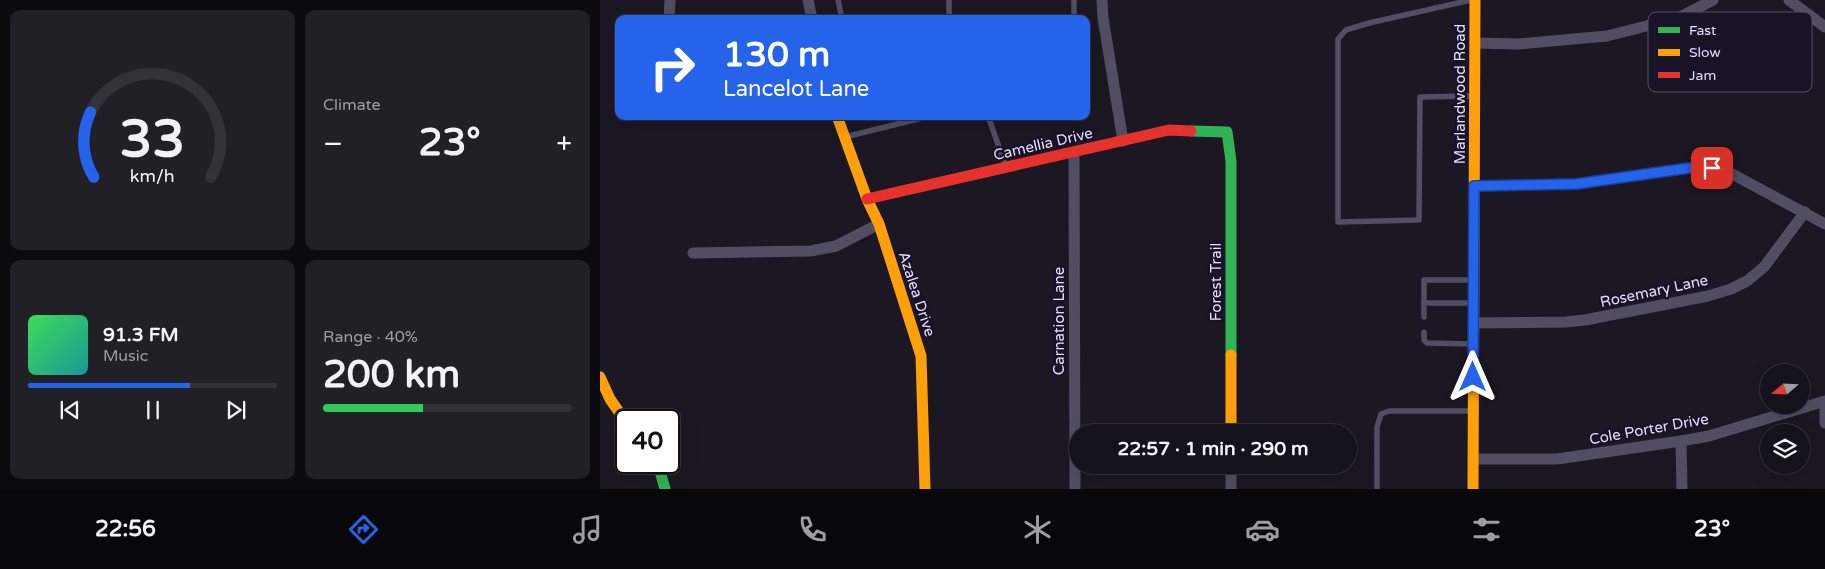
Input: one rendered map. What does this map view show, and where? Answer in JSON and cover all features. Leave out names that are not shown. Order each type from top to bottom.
[{"type":"street","points":[[669,15],[670,0]]},
{"type":"street","points":[[808,0],[811,15]]},
{"type":"street","points":[[1102,0],[1103,18],[1123,140]]},
{"type":"street","name":"Marlandwood Road","points":[[1473,489],[1475,0]]},
{"type":"street","points":[[1690,12],[1713,0]]},
{"type":"street","points":[[1789,0],[1805,12]]},
{"type":"street","points":[[1812,17],[1825,27]]},
{"type":"street","points":[[1476,43],[1518,44],[1607,36],[1648,26]]},
{"type":"street","name":"Azalea Drive","points":[[838,120],[867,198],[879,224],[921,356],[925,489]]},
{"type":"street","name":"Camellia Drive","points":[[867,198],[1074,153],[1169,130],[1227,132]]},
{"type":"street","name":"Forest Trail","points":[[1227,132],[1231,162],[1231,424]]},
{"type":"street","name":"Carnation Lane","points":[[1074,153],[1074,489]]},
{"type":"street","points":[[1474,186],[1576,184],[1689,168],[1712,168],[1724,170],[1825,224]]},
{"type":"street","name":"Rosemary Lane","points":[[1474,323],[1585,320],[1708,296],[1731,289],[1764,267],[1804,212]]},
{"type":"street","points":[[693,254],[811,250],[836,246],[879,224]]},
{"type":"street","points":[[600,377],[617,409]]},
{"type":"street","points":[[1825,402],[1825,423]]},
{"type":"street","name":"Cole Porter Drive","points":[[1473,459],[1557,459],[1681,441],[1709,436],[1825,402]]},
{"type":"street","points":[[1681,441],[1682,489]]},
{"type":"street","points":[[661,474],[665,489]]},
{"type":"street","points":[[1231,474],[1231,489]]},
{"type":"lane","points":[[838,0],[841,15]]},
{"type":"lane","points":[[949,0],[950,15]]},
{"type":"lane","points":[[1074,0],[1074,15]]},
{"type":"lane","points":[[1471,0],[1369,23],[1346,30],[1338,39],[1338,222],[1419,220],[1420,97],[1475,96]]},
{"type":"lane","points":[[844,137],[914,120]]},
{"type":"lane","points":[[989,120],[1006,167]]},
{"type":"lane","points":[[1424,316],[1424,280],[1474,280]]},
{"type":"lane","points":[[1424,303],[1474,303]]},
{"type":"lane","points":[[1424,332],[1426,343],[1473,344]]},
{"type":"lane","points":[[1378,489],[1377,427],[1381,414],[1389,411],[1473,411]]},
{"type":"traffic: fast","points":[[1191,131],[1227,132],[1231,161],[1231,355]]},
{"type":"traffic: fast","points":[[661,474],[665,489]]},
{"type":"traffic: slow","points":[[1473,489],[1475,0]]},
{"type":"traffic: slow","points":[[838,120],[867,199],[879,224],[921,356],[925,489]]},
{"type":"traffic: slow","points":[[1231,355],[1231,424]]},
{"type":"traffic: slow","points":[[600,377],[617,409]]},
{"type":"traffic: jam","points":[[867,199],[1169,130],[1191,131]]},
{"type":"route","points":[[1473,377],[1474,186],[1576,184],[1689,168],[1712,168]]}]
